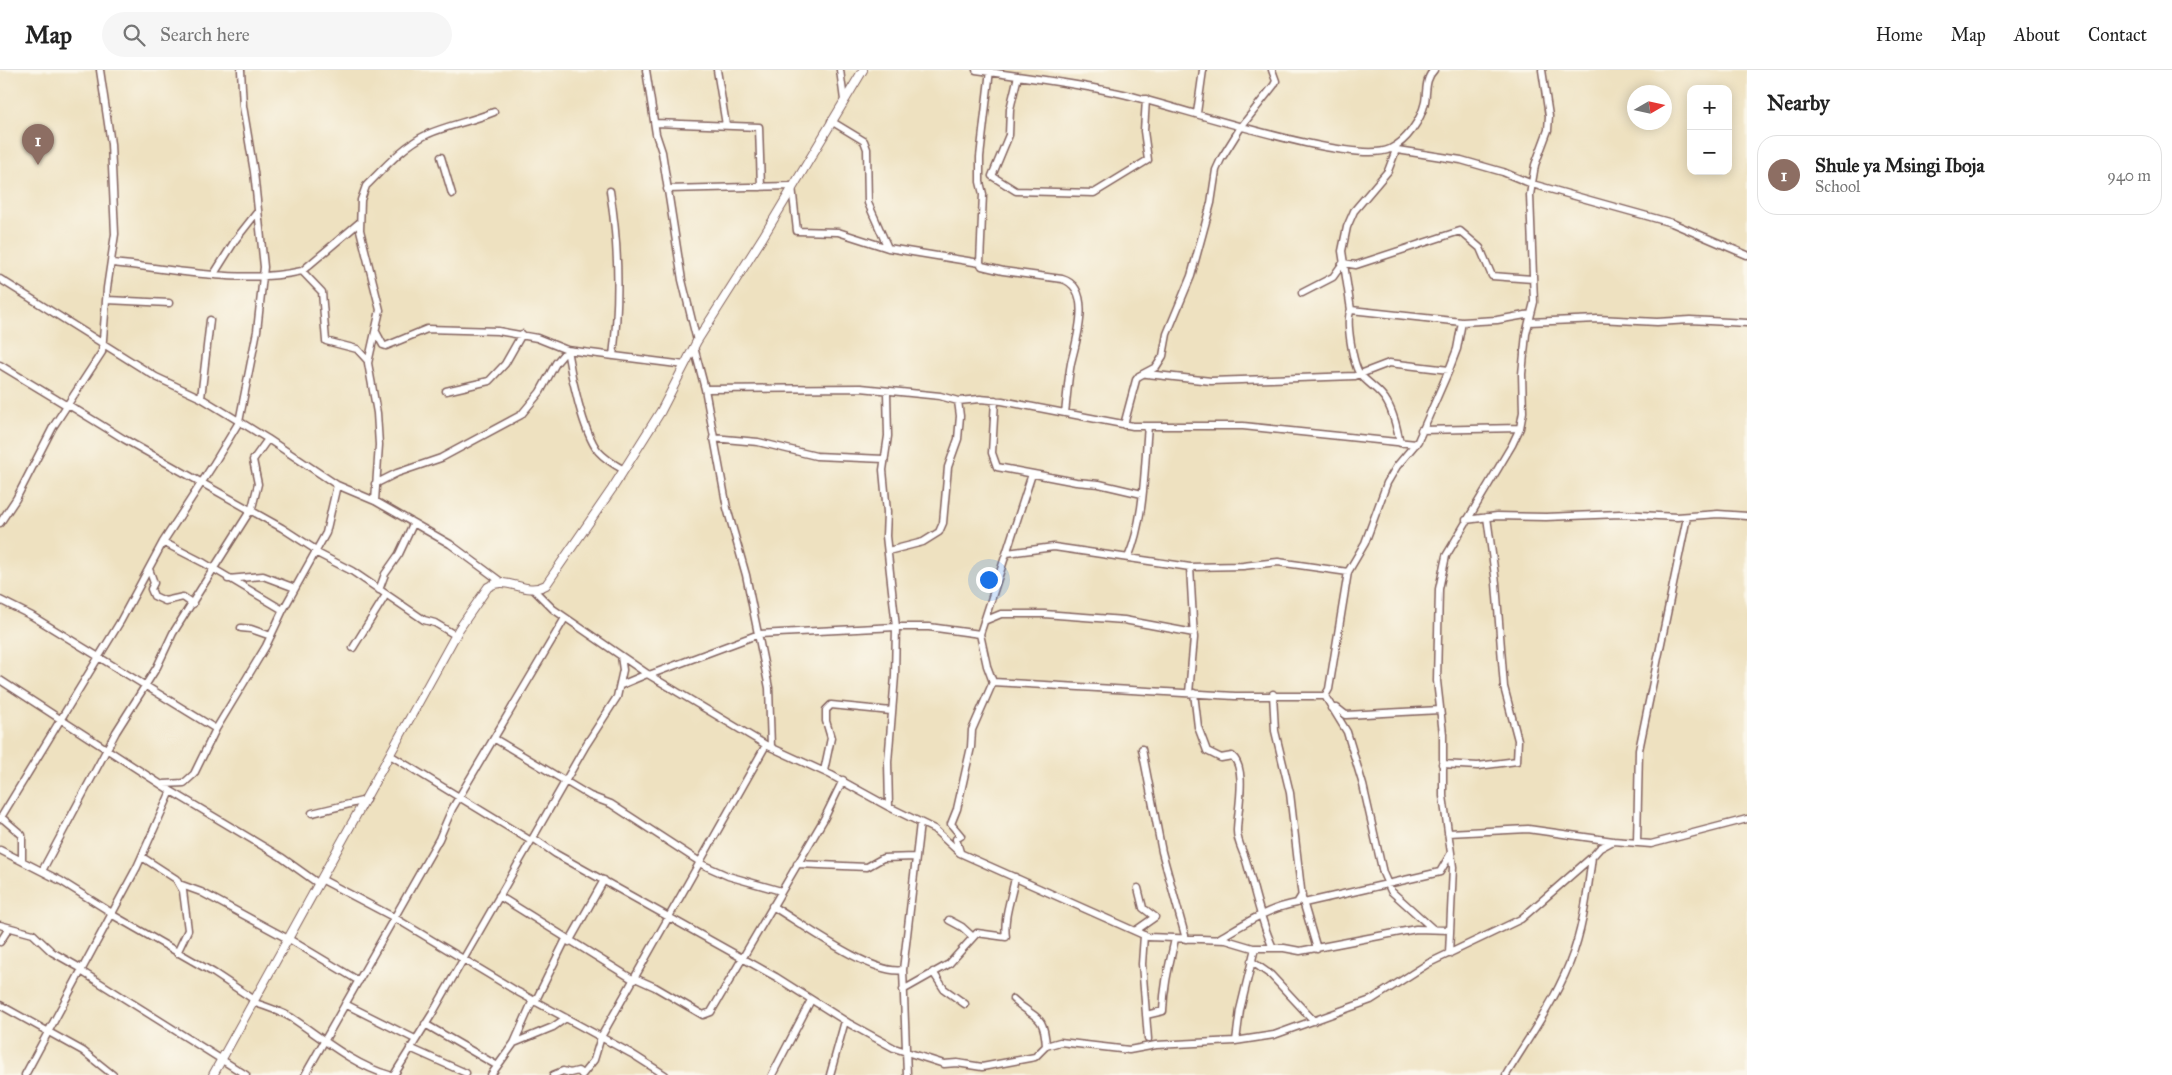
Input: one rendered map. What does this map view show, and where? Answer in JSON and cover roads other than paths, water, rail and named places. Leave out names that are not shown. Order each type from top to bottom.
[{"type":"street","points":[[0,524],[16,499],[67,404],[99,360],[104,343],[115,234],[112,158],[100,70]]},
{"type":"street","points":[[22,862],[22,835],[0,818],[98,657],[163,542],[239,422],[256,331],[263,275],[258,211],[242,106],[241,70]]},
{"type":"street","points":[[554,1075],[563,1071],[570,1073],[578,1072],[582,1075],[594,1060],[600,1037],[768,746],[769,688],[759,634],[739,546],[727,508],[713,438],[705,389],[682,280],[662,152],[646,70]]},
{"type":"street","points":[[717,70],[726,125]]},
{"type":"street","points":[[840,70],[844,100]]},
{"type":"street","points":[[533,590],[546,585],[624,470],[661,411],[696,344],[763,237],[863,70]]},
{"type":"street","points":[[976,70],[1146,99],[1241,127],[1348,151],[1378,152],[1393,149],[1461,160],[1503,172],[1532,184],[1672,224],[1747,255]]},
{"type":"street","points":[[1197,113],[1203,70]]},
{"type":"street","points":[[1124,425],[1136,380],[1156,367],[1163,356],[1167,334],[1191,276],[1211,203],[1216,170],[1241,127],[1274,85],[1276,81],[1272,70]]},
{"type":"street","points":[[1400,443],[1388,403],[1381,392],[1360,375],[1354,360],[1348,320],[1351,310],[1342,252],[1347,227],[1354,211],[1388,171],[1393,149],[1408,135],[1420,116],[1425,101],[1425,87],[1434,70]]},
{"type":"street","points":[[1449,954],[1453,867],[1443,796],[1437,681],[1441,572],[1446,556],[1512,446],[1520,428],[1523,412],[1522,374],[1529,322],[1534,302],[1530,195],[1535,165],[1548,130],[1549,116],[1542,70]]},
{"type":"street","points":[[980,263],[983,194],[980,182],[980,157],[990,71]]},
{"type":"street","points":[[1018,76],[1010,109],[1009,135],[992,176],[1016,192],[1094,193],[1148,160],[1144,131],[1146,99]]},
{"type":"street","points":[[375,501],[379,445],[377,413],[368,361],[380,310],[360,222],[361,200],[366,186],[410,146],[428,135],[453,124],[494,112]]},
{"type":"street","points":[[831,121],[864,141],[867,149],[868,203],[888,248]]},
{"type":"street","points":[[655,123],[759,127],[761,187]]},
{"type":"street","points":[[440,157],[452,194]]},
{"type":"street","points":[[667,189],[792,186]]},
{"type":"street","points":[[792,186],[797,231],[838,232],[888,248],[980,263],[988,268],[1003,271],[1070,281],[1075,286],[1080,308],[1080,326],[1071,364],[1065,413]]},
{"type":"street","points":[[610,191],[616,232],[619,290],[613,356]]},
{"type":"street","points":[[214,274],[258,211]]},
{"type":"street","points":[[113,263],[237,276],[302,271],[360,222]]},
{"type":"street","points":[[1343,263],[1356,265],[1460,231],[1480,248],[1492,276],[1534,279]]},
{"type":"street","points":[[1302,293],[1333,277],[1343,263]]},
{"type":"street","points":[[302,271],[322,292],[326,341],[357,349],[368,361]]},
{"type":"street","points":[[0,279],[156,377],[201,398],[268,439],[304,465],[337,485],[375,501],[450,544],[500,581],[533,590],[553,610],[648,674],[768,746],[843,780],[920,824],[934,829],[960,853],[1144,935],[1175,939],[1217,940],[1255,948],[1300,951],[1416,929],[1450,930]]},
{"type":"street","points":[[107,300],[169,303]]},
{"type":"street","points":[[1351,310],[1353,312],[1462,322],[1497,320],[1531,314]]},
{"type":"street","points":[[1529,322],[1598,318],[1657,322],[1690,320],[1747,323]]},
{"type":"street","points":[[201,398],[210,320]]},
{"type":"street","points":[[1325,696],[1329,689],[1348,572],[1365,542],[1387,483],[1397,466],[1416,444],[1457,349],[1462,322]]},
{"type":"street","points":[[376,332],[382,345],[386,346],[422,330],[435,328],[522,334],[567,350],[685,365]]},
{"type":"street","points":[[446,391],[489,381],[509,359],[522,334]]},
{"type":"street","points":[[567,350],[581,408],[595,447],[604,457],[624,470]]},
{"type":"street","points":[[375,484],[414,466],[441,458],[521,415],[540,392],[556,363],[567,350]]},
{"type":"street","points":[[1144,374],[1211,381],[1360,375],[1389,363],[1449,370]]},
{"type":"street","points":[[0,365],[200,484],[352,570],[424,620],[435,623],[456,635]]},
{"type":"street","points":[[705,389],[861,388],[940,396],[958,401],[995,400],[1124,425],[1243,426],[1416,444]]},
{"type":"street","points":[[888,392],[888,436],[884,459],[888,551],[896,626],[895,676],[891,711],[889,807]]},
{"type":"street","points":[[995,400],[992,441],[994,463],[1005,469],[1099,484],[1142,494]]},
{"type":"street","points":[[888,551],[923,542],[939,532],[943,523],[948,467],[958,439],[960,416],[958,401]]},
{"type":"street","points":[[1128,558],[1134,544],[1142,494],[1148,426]]},
{"type":"street","points":[[1421,430],[1520,428]]},
{"type":"street","points":[[713,438],[758,442],[816,456],[884,459]]},
{"type":"street","points":[[42,871],[107,749],[173,633],[250,512],[258,484],[253,460],[268,439]]},
{"type":"street","points":[[960,853],[956,839],[960,836],[960,833],[951,824],[957,809],[971,747],[972,730],[993,682],[987,666],[980,634],[1032,474]]},
{"type":"street","points":[[163,784],[176,785],[189,780],[194,774],[216,729],[271,636],[282,610],[326,533],[337,485]]},
{"type":"street","points":[[1466,520],[1487,517],[1627,514],[1687,517],[1718,514],[1747,516]]},
{"type":"street","points":[[1442,764],[1478,766],[1517,761],[1518,740],[1504,688],[1496,583],[1487,517]]},
{"type":"street","points":[[1637,842],[1639,750],[1687,517]]},
{"type":"street","points":[[379,590],[413,524]]},
{"type":"street","points":[[163,542],[215,569],[228,579],[282,610]]},
{"type":"street","points":[[1007,553],[1054,548],[1190,567],[1243,566],[1278,562],[1348,572]]},
{"type":"street","points":[[1190,567],[1194,633],[1192,693],[1198,727],[1206,751],[1221,758],[1232,756],[1236,760],[1240,776],[1240,805],[1237,831],[1240,847],[1273,948]]},
{"type":"street","points":[[149,569],[154,583],[151,589],[154,596],[166,601],[184,597],[193,604]]},
{"type":"street","points":[[228,579],[263,576],[295,588]]},
{"type":"street","points":[[213,1075],[456,635],[488,587],[500,581]]},
{"type":"street","points":[[352,648],[384,598]]},
{"type":"street","points":[[0,600],[32,616],[144,687],[216,729]]},
{"type":"street","points":[[984,620],[1001,614],[1044,614],[1124,620],[1194,633]]},
{"type":"street","points":[[305,1075],[395,918],[460,797],[565,618]]},
{"type":"street","points":[[621,684],[759,634],[896,626],[929,626],[980,634]]},
{"type":"street","points":[[240,628],[252,629],[271,636]]},
{"type":"street","points":[[394,1075],[566,780],[617,697],[623,670],[621,656]]},
{"type":"street","points":[[0,680],[60,717],[171,791],[253,839],[320,882],[395,918],[534,1001],[665,1075]]},
{"type":"street","points":[[993,682],[1235,696],[1273,694],[1325,696]]},
{"type":"street","points":[[1273,694],[1275,731],[1295,820],[1304,903],[1317,949]]},
{"type":"street","points":[[1325,696],[1347,732],[1363,785],[1383,873],[1391,891],[1433,929]]},
{"type":"street","points":[[824,771],[831,738],[826,721],[826,710],[831,705],[891,711]]},
{"type":"street","points":[[1331,708],[1337,708],[1346,716],[1440,710]]},
{"type":"street","points":[[495,739],[590,796],[611,804],[699,863],[728,876],[781,891]]},
{"type":"street","points":[[1142,750],[1162,852],[1186,939]]},
{"type":"street","points":[[390,755],[556,854],[742,960],[776,977],[845,1021],[906,1053],[929,1057],[944,1064],[958,1063],[982,1067],[1036,1057],[1046,1046],[1060,1042],[1129,1050],[1156,1046],[1236,1041],[1274,1035],[1314,1021],[1371,1000],[1429,963],[1521,920],[1600,848],[1613,841]]},
{"type":"street","points":[[499,896],[568,941],[634,979],[655,987],[699,1013],[707,1015],[711,1012],[824,819],[843,780]]},
{"type":"street","points":[[24,1075],[49,1033],[142,857],[171,791]]},
{"type":"street","points":[[312,813],[366,800]]},
{"type":"street","points":[[1448,833],[1528,829],[1613,841],[1651,844],[1747,819]]},
{"type":"street","points":[[907,1075],[903,970],[920,824]]},
{"type":"street","points":[[0,850],[42,871],[111,914],[214,973],[253,1001],[292,1018],[371,1069],[389,1075]]},
{"type":"street","points":[[1304,903],[1387,882],[1440,872],[1451,853]]},
{"type":"street","points":[[142,857],[176,879],[180,884],[185,903],[188,930],[177,953]]},
{"type":"street","points":[[797,864],[867,867],[883,858],[916,857]]},
{"type":"street","points":[[1506,1075],[1554,998],[1574,952],[1588,895],[1592,857]]},
{"type":"street","points":[[903,990],[949,964],[977,932],[1006,937],[1004,922],[1012,899],[1015,877]]},
{"type":"street","points":[[491,1075],[496,1065],[514,1043],[534,1001],[604,880]]},
{"type":"street","points":[[180,884],[201,892],[289,939],[359,980]]},
{"type":"street","points":[[1135,931],[1156,917],[1143,908],[1138,888]]},
{"type":"street","points":[[1217,940],[1261,914],[1279,906],[1297,903],[1303,894]]},
{"type":"street","points":[[772,906],[872,966],[893,972],[903,970]]},
{"type":"street","points":[[949,920],[962,927],[973,937]]},
{"type":"street","points":[[0,925],[33,934],[59,957],[246,1075]]},
{"type":"street","points":[[0,942],[9,928]]},
{"type":"street","points":[[1144,935],[1142,964],[1148,1040]]},
{"type":"street","points":[[1146,1015],[1164,1011],[1164,981],[1175,939]]},
{"type":"street","points":[[1236,1041],[1240,1010],[1255,948]]},
{"type":"street","points":[[1251,961],[1271,975],[1314,1021]]},
{"type":"street","points":[[933,972],[944,989],[966,1004]]},
{"type":"street","points":[[1013,999],[1041,1021],[1045,1027],[1046,1046]]},
{"type":"street","points":[[772,1075],[811,1000]]},
{"type":"street","points":[[345,1004],[415,1039]]},
{"type":"street","points":[[0,1005],[83,1051],[113,1075]]},
{"type":"street","points":[[514,1043],[553,1027],[566,1018]]},
{"type":"street","points":[[830,1075],[845,1021]]},
{"type":"street","points":[[425,1024],[496,1065]]},
{"type":"street","points":[[410,1048],[466,1073]]},
{"type":"place","name":"Shule ya Msingi Iboja","points":[[38,165]]}]
